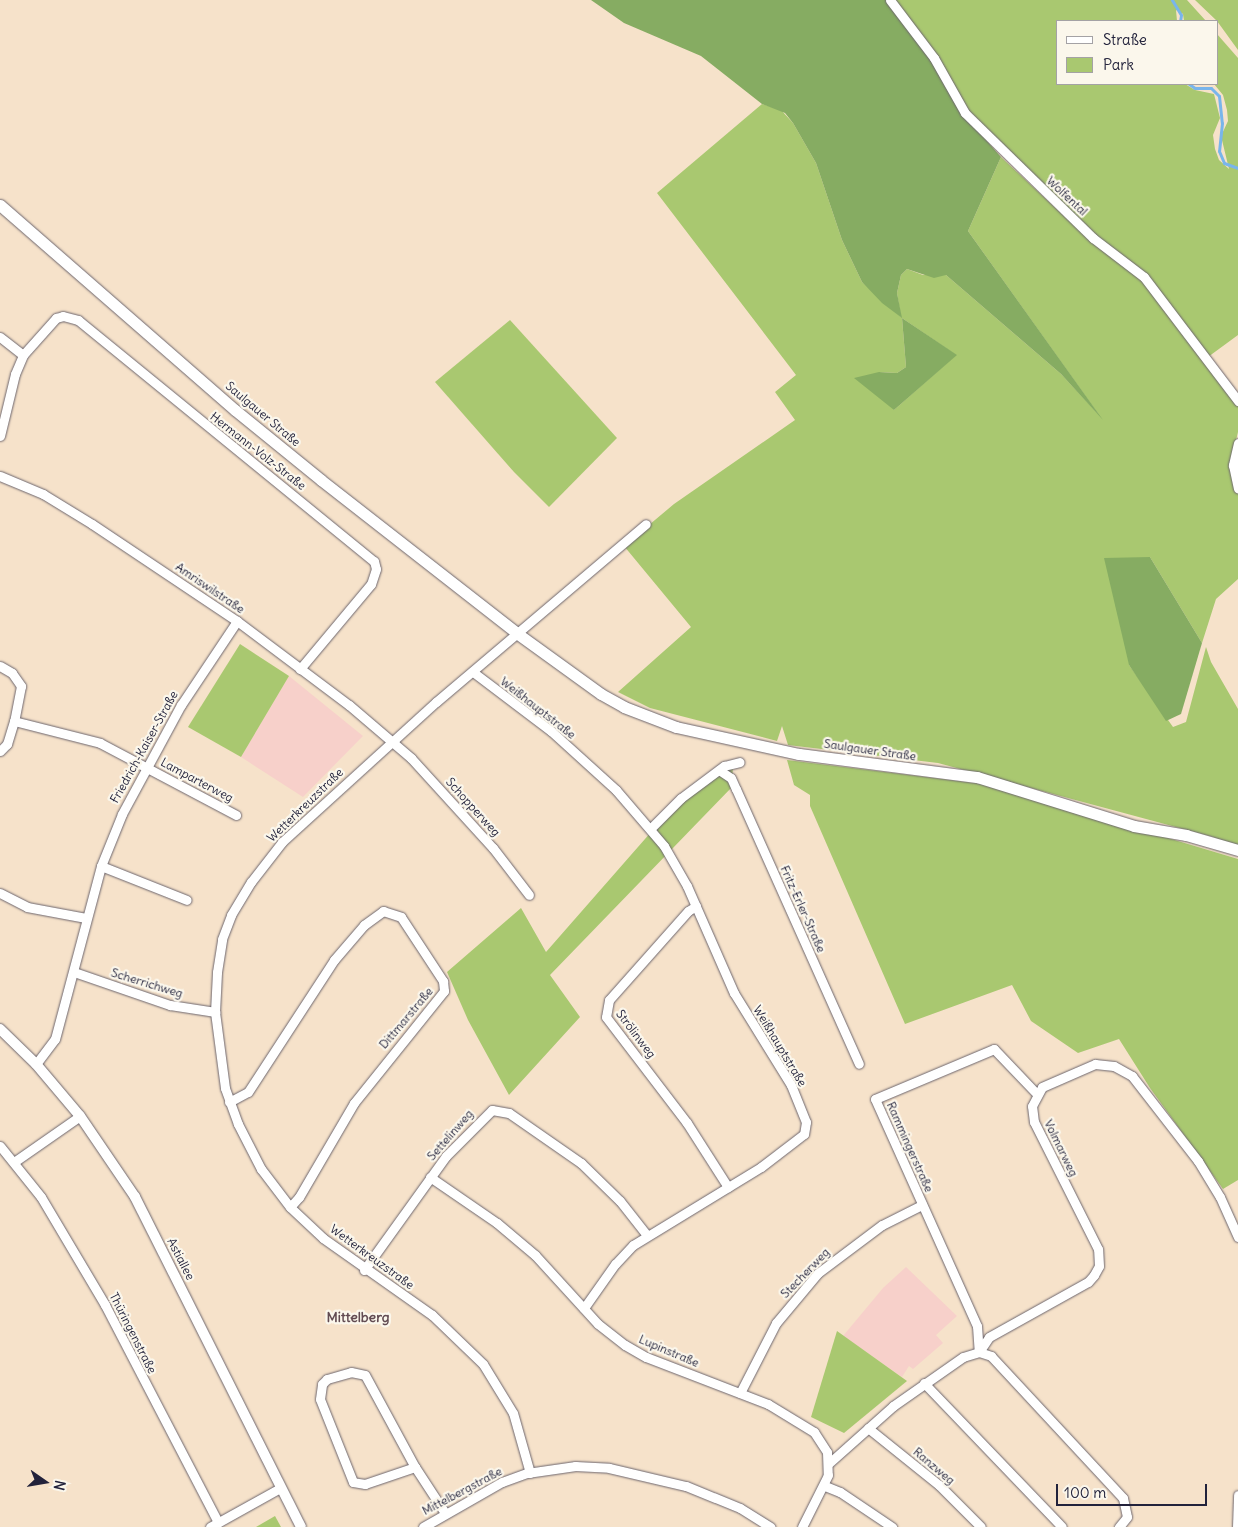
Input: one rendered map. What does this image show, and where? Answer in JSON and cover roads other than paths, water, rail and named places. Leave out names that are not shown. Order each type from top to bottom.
[{"type":"main road","name":"Saulgauer Straße","points":[[0,205],[235,410],[518,634],[600,694],[676,727],[799,754],[977,778],[1134,826],[1186,835],[1238,850]]},
{"type":"street","name":"Wolfental","points":[[890,0],[929,50],[965,113],[1081,227],[1144,276],[1238,401]]},
{"type":"street","name":"Hermann-Volz-Straße","points":[[0,436],[15,374],[23,355],[56,318],[63,316],[78,320],[374,561],[376,570],[372,584],[300,669]]},
{"type":"street","points":[[0,337],[23,355]]},
{"type":"street","points":[[1238,443],[1233,465],[1238,488]]},
{"type":"street","name":"Amriswilstraße","points":[[0,476],[43,494],[236,621],[394,741]]},
{"type":"street","points":[[518,634],[646,524]]},
{"type":"street","name":"Friedrich-Kaiser-Straße","points":[[36,1064],[55,1039],[101,866],[146,766],[181,705],[236,621]]},
{"type":"street","name":"Wetterkreuzstraße","points":[[518,634],[394,741],[282,842],[251,882],[222,939],[214,1012],[229,1102],[261,1169],[290,1207],[323,1238],[364,1270],[432,1315],[483,1364],[512,1413],[530,1473]]},
{"type":"street","points":[[0,666],[12,673],[22,686],[7,744],[0,751]]},
{"type":"street","name":"Weißhauptstraße","points":[[473,672],[564,742],[616,790],[651,828],[676,864],[734,993],[791,1085],[806,1122],[800,1138],[728,1187],[646,1234],[614,1264],[584,1308]]},
{"type":"street","name":"Lamparterweg","points":[[14,721],[100,743],[236,815]]},
{"type":"street","name":"Schopperweg","points":[[394,741],[459,809],[529,894]]},
{"type":"street","points":[[651,828],[681,798],[719,770],[740,762]]},
{"type":"street","name":"Fritz-Erler-Straße","points":[[719,770],[731,778],[858,1064]]},
{"type":"street","points":[[101,866],[187,900]]},
{"type":"street","points":[[0,893],[27,906],[86,918]]},
{"type":"street","name":"Strölinweg","points":[[696,906],[688,911],[609,1000],[606,1017],[687,1123],[728,1187]]},
{"type":"street","name":"Dittmarstraße","points":[[229,1102],[248,1092],[334,960],[364,925],[383,911],[401,916],[443,981],[444,992],[354,1103],[299,1197],[290,1207]]},
{"type":"street","name":"Scherrichweg","points":[[74,972],[170,1005],[214,1012]]},
{"type":"street","name":"Astiallee","points":[[0,1030],[36,1064],[80,1116],[135,1197],[301,1527]]},
{"type":"street","name":"Rammingerstraße","points":[[979,1352],[977,1326],[875,1099],[994,1049],[1036,1092]]},
{"type":"street","points":[[1036,1092],[1042,1087],[1095,1064],[1123,1070],[1132,1076],[1198,1161],[1220,1197],[1238,1237]]},
{"type":"street","name":"Volmarweg","points":[[979,1352],[989,1336],[1088,1282],[1099,1266],[1098,1249],[1034,1122],[1032,1106],[1036,1092]]},
{"type":"street","name":"Settelinweg","points":[[364,1270],[430,1177],[484,1115],[499,1109],[509,1113],[581,1162],[620,1200],[646,1234]]},
{"type":"street","points":[[14,1162],[80,1116]]},
{"type":"street","name":"Thüringenstraße","points":[[0,1146],[41,1198],[105,1305],[214,1524]]},
{"type":"street","name":"Lupinstraße","points":[[430,1177],[516,1238],[551,1270],[609,1334],[646,1357],[740,1392],[794,1417],[814,1432],[827,1452],[828,1464],[825,1486],[802,1527]]},
{"type":"street","name":"Stecherweg","points":[[740,1392],[776,1323],[818,1273],[882,1225],[922,1205]]},
{"type":"street","points":[[828,1464],[868,1428],[924,1383],[963,1357],[979,1352],[991,1356],[1123,1498],[1128,1516],[1119,1527]]},
{"type":"street","points":[[415,1467],[365,1484],[354,1482],[320,1399],[322,1384],[327,1379],[351,1372],[365,1375],[415,1467],[445,1513]]},
{"type":"street","points":[[924,1383],[1062,1527]]},
{"type":"street","name":"Ranzweg","points":[[868,1428],[939,1485],[980,1527]]},
{"type":"street","name":"Mittelbergstraße","points":[[423,1527],[502,1482],[530,1473],[590,1466],[641,1474],[722,1500],[759,1524],[770,1527]]},
{"type":"street","points":[[825,1486],[892,1527]]},
{"type":"street","points":[[214,1524],[280,1488]]},
{"type":"street","points":[[1237,1527],[1238,1495]]},
{"type":"waterway","points":[[1172,0],[1181,15],[1180,20]]},
{"type":"waterway","points":[[1190,85],[1195,88],[1211,88],[1219,96],[1222,123],[1219,151],[1224,163],[1238,168]]},
{"type":"district","name":"Mittelberg","points":[[358,1317]]}]
